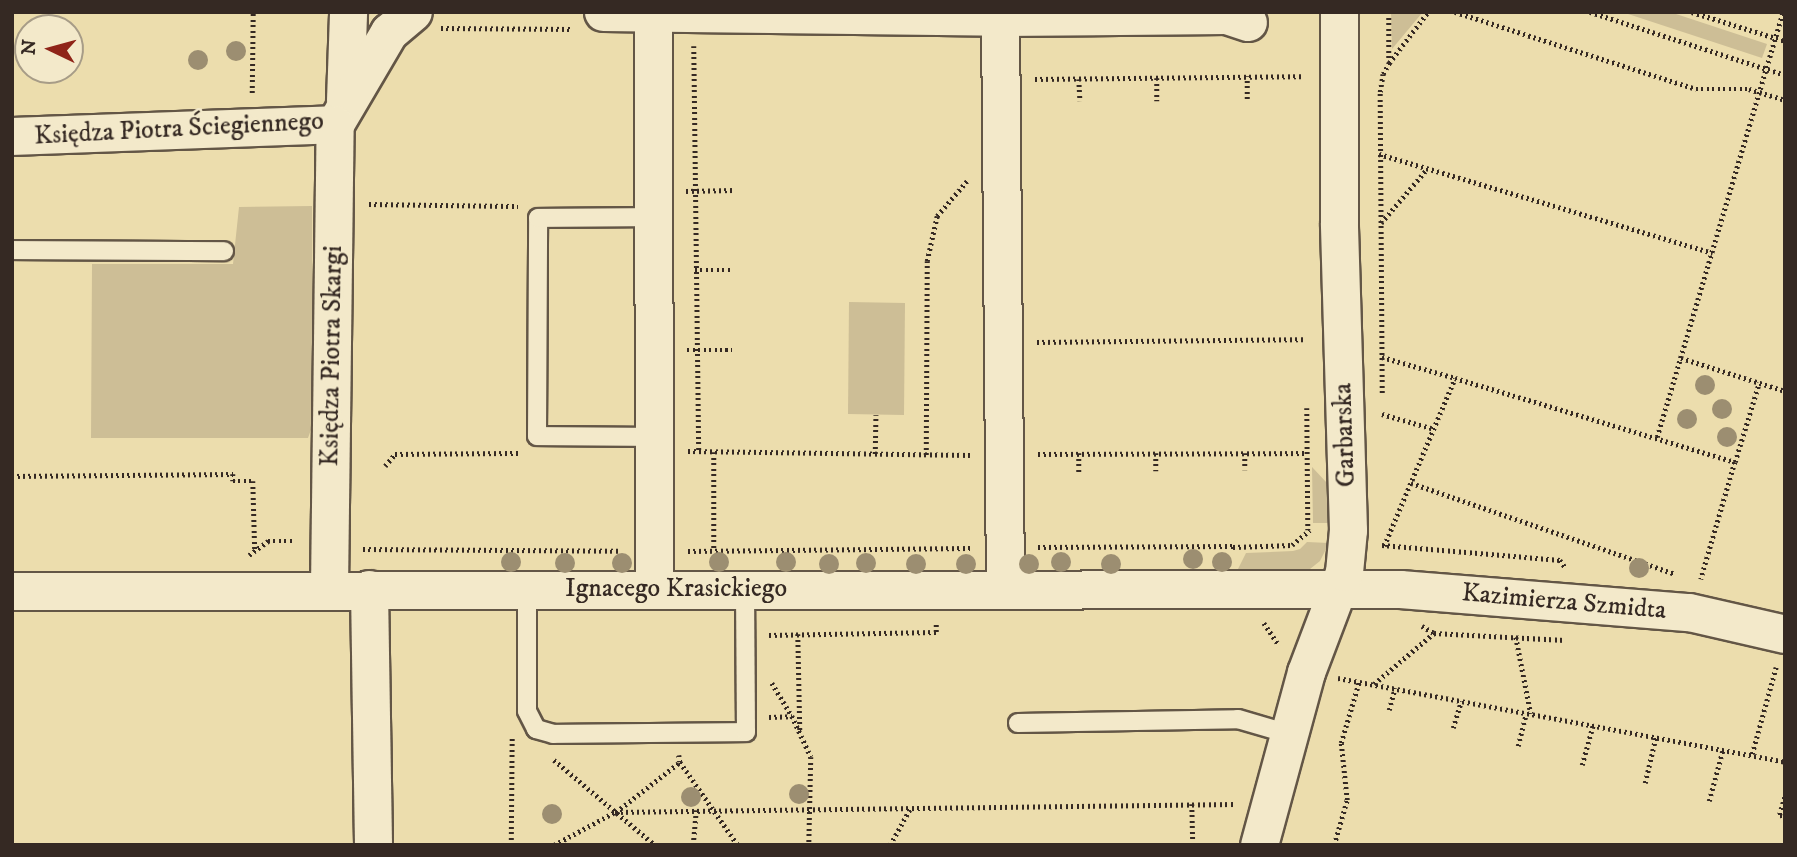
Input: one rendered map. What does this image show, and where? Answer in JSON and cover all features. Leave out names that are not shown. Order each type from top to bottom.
[{"type":"street","name":"Księdza Piotra Skargi","points":[[329,588],[340,114],[348,12]]},
{"type":"street","name":"Garbarska","points":[[1259,845],[1306,672],[1340,589],[1348,530],[1339,223],[1339,12]]},
{"type":"street","points":[[653,13],[654,589]]},
{"type":"street","points":[[595,21],[653,13],[694,13],[1000,17],[1226,15],[1248,22]]},
{"type":"street","name":"Księdza Piotra Ściegiennego","points":[[12,136],[340,114],[389,32],[416,16]]},
{"type":"street","points":[[1000,17],[1002,138],[1019,455],[1006,548],[1005,589]]},
{"type":"street","name":"Ignacego Krasickiego","points":[[12,591],[329,588],[1340,589]]},
{"type":"street","points":[[369,589],[373,845]]},
{"type":"street","name":"Kazimierza Szmidta","points":[[1340,589],[1400,589],[1677,611],[1727,619],[1782,644]]},
{"type":"lane","points":[[654,204],[538,218],[537,436],[654,444]]},
{"type":"lane","points":[[12,250],[224,251]]},
{"type":"lane","points":[[527,588],[527,711],[536,729],[553,734],[679,733],[745,725],[746,590]]},
{"type":"lane","points":[[1018,723],[1238,719],[1289,734]]},
{"type":"path","points":[[251,97],[253,12]]},
{"type":"path","points":[[1389,12],[1389,63]]},
{"type":"path","points":[[1382,414],[1380,92],[1383,75],[1389,63],[1428,12]]},
{"type":"path","points":[[1455,12],[1696,89],[1759,92],[1785,100]]},
{"type":"path","points":[[1590,12],[1785,75]]},
{"type":"path","points":[[1692,12],[1785,41]]},
{"type":"path","points":[[1657,437],[1783,12]]},
{"type":"path","points":[[694,13],[699,451]]},
{"type":"path","points":[[416,16],[595,21]]},
{"type":"path","points":[[1247,76],[1247,99]]},
{"type":"path","points":[[1029,79],[1302,76]]},
{"type":"path","points":[[1157,78],[1157,100]]},
{"type":"path","points":[[1079,79],[1080,101]]},
{"type":"path","points":[[926,455],[927,261],[937,216],[1002,138]]},
{"type":"path","points":[[1379,155],[1713,253]]},
{"type":"path","points":[[1380,224],[1427,169]]},
{"type":"path","points":[[654,204],[696,190],[734,190]]},
{"type":"path","points":[[359,204],[527,206]]},
{"type":"path","points":[[654,270],[733,270]]},
{"type":"path","points":[[1245,333],[1245,340]]},
{"type":"path","points":[[1168,334],[1168,341]]},
{"type":"path","points":[[1079,335],[1079,342]]},
{"type":"path","points":[[1031,342],[1306,339]]},
{"type":"path","points":[[654,350],[732,350]]},
{"type":"path","points":[[1382,357],[1735,462]]},
{"type":"path","points":[[1681,358],[1785,391]]},
{"type":"path","points":[[1384,546],[1455,378]]},
{"type":"path","points":[[1700,582],[1759,383]]},
{"type":"path","points":[[1376,419],[1382,414]]},
{"type":"path","points":[[1382,414],[1434,429]]},
{"type":"path","points":[[875,454],[876,415]]},
{"type":"path","points":[[654,444],[714,452],[926,455],[1307,453]]},
{"type":"path","points":[[714,452],[714,550]]},
{"type":"path","points":[[1079,453],[1079,472]]},
{"type":"path","points":[[1156,453],[1156,471]]},
{"type":"path","points":[[1245,453],[1245,470]]},
{"type":"path","points":[[12,476],[233,474],[233,481],[253,481],[255,552]]},
{"type":"path","points":[[1411,482],[1708,587]]},
{"type":"path","points":[[354,549],[654,551],[1292,545],[1299,542],[1308,530],[1348,530],[1371,532],[1384,546],[1560,560],[1569,573]]},
{"type":"path","points":[[1230,588],[1233,546]]},
{"type":"path","points":[[809,845],[811,757],[792,716],[744,640],[798,634],[936,632],[937,589]]},
{"type":"path","points":[[1417,622],[1434,634],[1571,640]]},
{"type":"path","points":[[798,634],[800,734]]},
{"type":"path","points":[[1374,684],[1434,634]]},
{"type":"path","points":[[1516,637],[1529,714],[1518,746]]},
{"type":"path","points":[[1752,754],[1782,644]]},
{"type":"path","points":[[1329,677],[1785,762]]},
{"type":"path","points":[[1334,845],[1347,800],[1341,743],[1359,682]]},
{"type":"path","points":[[1389,709],[1395,688]]},
{"type":"path","points":[[1453,728],[1461,701]]},
{"type":"path","points":[[745,725],[792,716]]},
{"type":"path","points":[[511,845],[511,743],[514,727],[530,717]]},
{"type":"path","points":[[1582,765],[1593,725]]},
{"type":"path","points":[[679,733],[680,762],[738,845]]},
{"type":"path","points":[[1645,783],[1656,736]]},
{"type":"path","points":[[1709,802],[1723,749]]},
{"type":"path","points":[[545,753],[655,845]]},
{"type":"path","points":[[554,845],[615,812],[680,762]]},
{"type":"path","points":[[1785,797],[1780,815],[1785,816]]},
{"type":"path","points":[[1192,804],[1193,845]]},
{"type":"path","points":[[615,812],[912,806],[1240,804]]},
{"type":"path","points":[[890,845],[912,806]]},
{"type":"path","points":[[694,845],[696,810]]},
{"type":"shaded area","points":[[1391,12],[1422,13],[1392,49]]},
{"type":"shaded area","points":[[1622,12],[1670,12],[1767,44],[1762,58]]},
{"type":"shaded area","points":[[312,206],[313,424],[308,438],[91,438],[92,264],[233,264],[239,207]]},
{"type":"shaded area","points":[[849,302],[905,303],[904,415],[848,414]]},
{"type":"shaded area","points":[[1312,467],[1327,483],[1329,523],[1313,523]]},
{"type":"shaded area","points":[[1307,542],[1329,543],[1320,561],[1310,569],[1238,569],[1246,553],[1293,551],[1300,549]]}]
